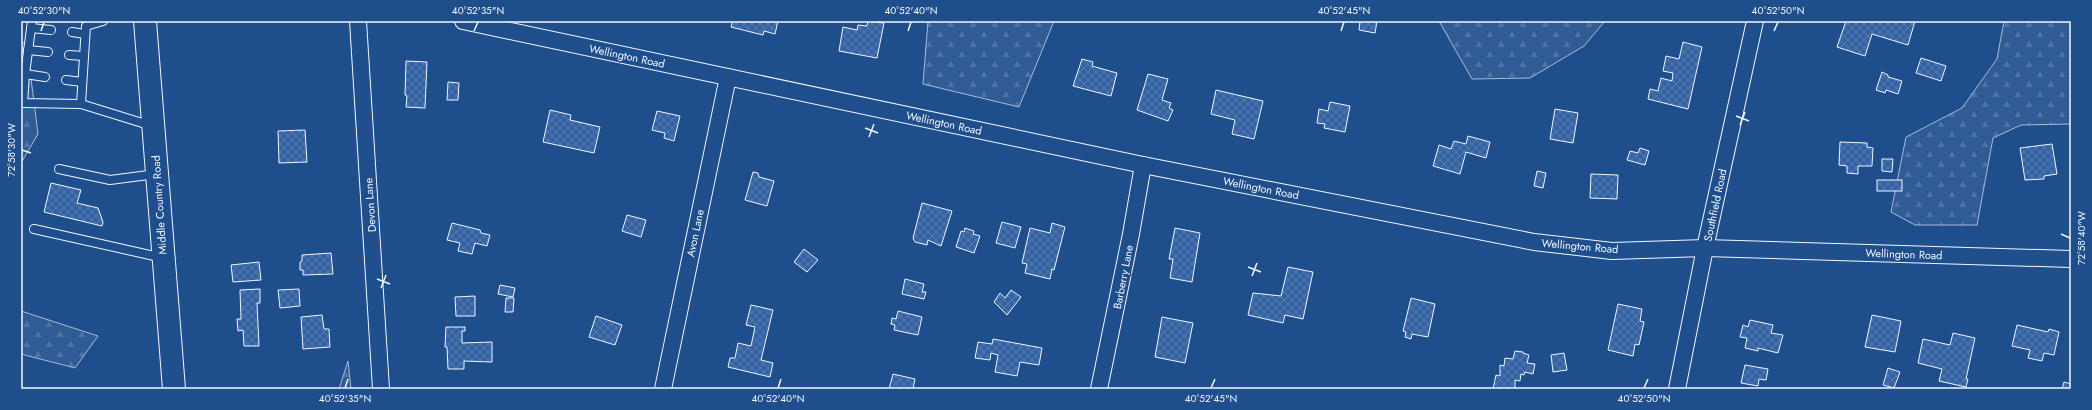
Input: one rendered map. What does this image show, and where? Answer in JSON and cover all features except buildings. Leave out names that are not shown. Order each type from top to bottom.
[{"type":"main road","name":"Middle Country Road","points":[[145,21],[174,389]]},
{"type":"street","name":"Devon Lane","points":[[358,21],[381,389]]},
{"type":"street","name":"Wellington Road","points":[[463,21],[1143,165],[1534,242],[1612,251],[1705,248],[2071,259]]},
{"type":"street","name":"Southfield Road","points":[[1677,389],[1705,248],[1756,21]]},
{"type":"street","name":"Avon Lane","points":[[662,389],[728,77]]},
{"type":"street","name":"Barberry Lane","points":[[1099,389],[1130,242],[1143,165]]},
{"type":"lane","points":[[72,32],[103,21]]},
{"type":"lane","points":[[51,30],[31,25],[25,74],[24,103],[81,104],[153,127]]},
{"type":"lane","points":[[81,104],[86,27]]},
{"type":"lane","points":[[28,50],[48,52]]},
{"type":"lane","points":[[69,55],[84,56]]},
{"type":"lane","points":[[25,74],[45,77]]},
{"type":"lane","points":[[66,80],[82,82]]},
{"type":"lane","points":[[59,170],[110,180],[157,174]]},
{"type":"lane","points":[[34,228],[163,258]]},
{"type":"green space","points":[[928,21],[1054,21],[1019,107],[923,84]]},
{"type":"green space","points":[[1439,21],[1605,21],[1584,46],[1530,78],[1472,79]]},
{"type":"green space","points":[[2004,21],[2071,21],[2071,124],[2021,125],[1993,138],[1977,225],[1915,225],[1891,212],[1906,137],[1962,108],[1997,59]]},
{"type":"green space","points":[[21,40],[27,47],[38,134],[21,163]]},
{"type":"green space","points":[[21,311],[98,336],[75,368],[21,354]]},
{"type":"green space","points":[[348,361],[351,389],[339,389]]}]
